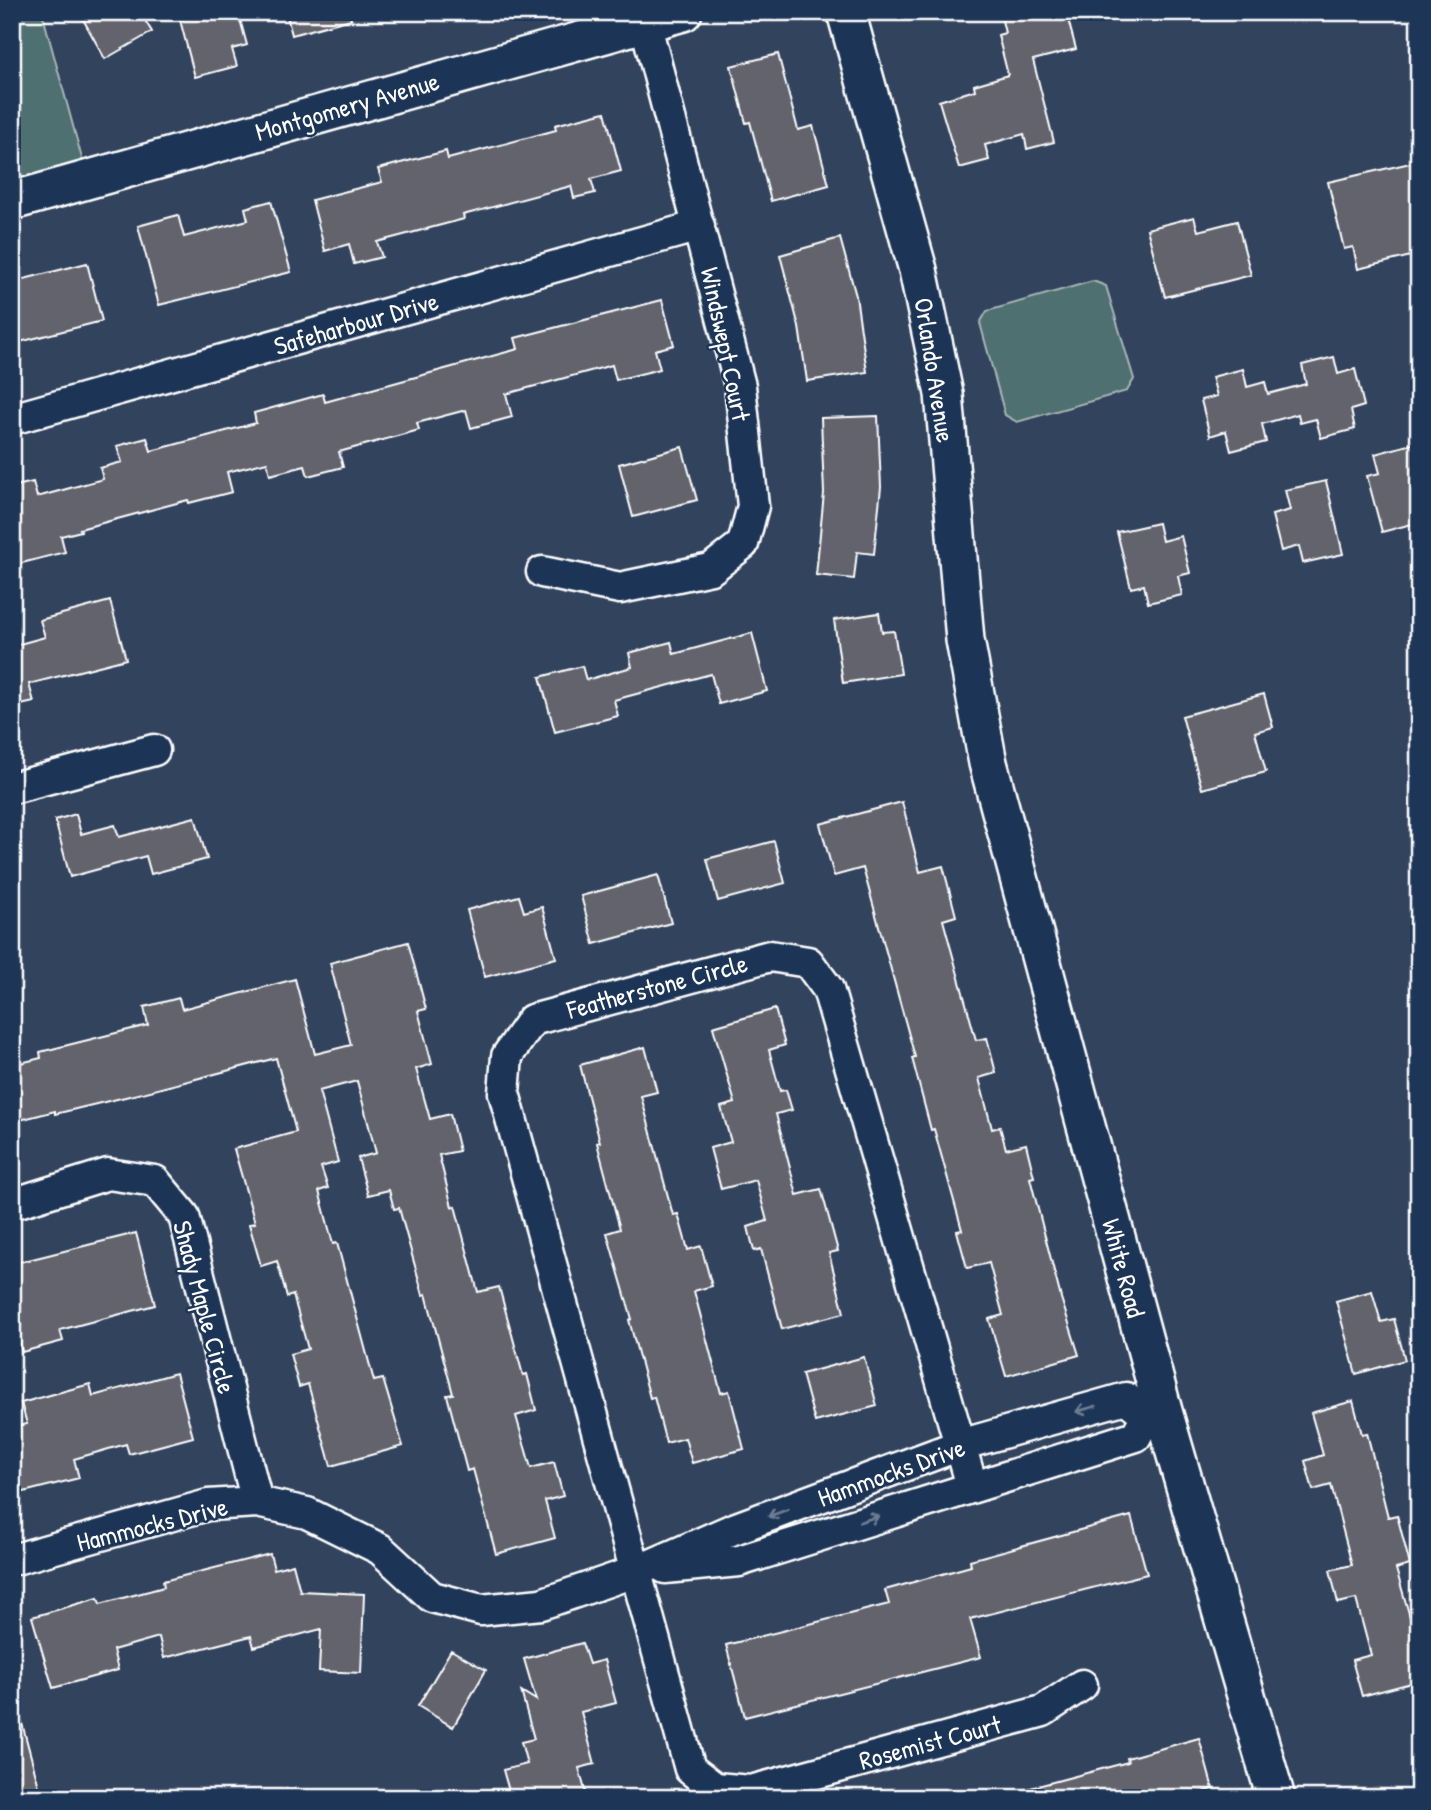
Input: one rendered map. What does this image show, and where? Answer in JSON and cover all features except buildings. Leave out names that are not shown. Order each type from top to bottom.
[{"type":"street","name":"Montgomery Avenue","points":[[12,201],[683,12]]},
{"type":"street","name":"Orlando Avenue","points":[[846,12],[920,281],[941,381],[965,640],[982,736]]},
{"type":"street","name":"Windswept Court","points":[[542,572],[620,588],[710,569],[743,544],[753,506],[740,386],[645,22]]},
{"type":"street","name":"Safeharbour Drive","points":[[12,419],[699,226]]},
{"type":"street","name":"White Road","points":[[982,736],[1155,1413],[1276,1798]]},
{"type":"street","points":[[12,788],[154,750]]},
{"type":"street","name":"Featherstone Circle","points":[[636,1571],[503,1093],[507,1056],[532,1020],[770,956],[808,962],[828,989],[972,1486]]},
{"type":"street","name":"Shady Maple Circle","points":[[12,1204],[108,1174],[155,1181],[184,1216],[257,1502]]},
{"type":"street","name":"Hammocks Drive","points":[[12,1560],[208,1505],[257,1502],[307,1513],[380,1549],[432,1597],[481,1610],[541,1604],[636,1571],[731,1530],[960,1445],[1126,1398],[1155,1413],[1136,1436],[739,1560],[636,1571]]},
{"type":"street","name":"Rosemist Court","points":[[636,1571],[690,1769],[715,1788],[751,1791],[1042,1711],[1082,1685]]},
{"type":"green space","points":[[12,12],[42,12],[84,166],[12,187]]},
{"type":"green space","points":[[1093,281],[1106,286],[1134,379],[1127,391],[1017,422],[1005,415],[980,323],[987,311]]}]
